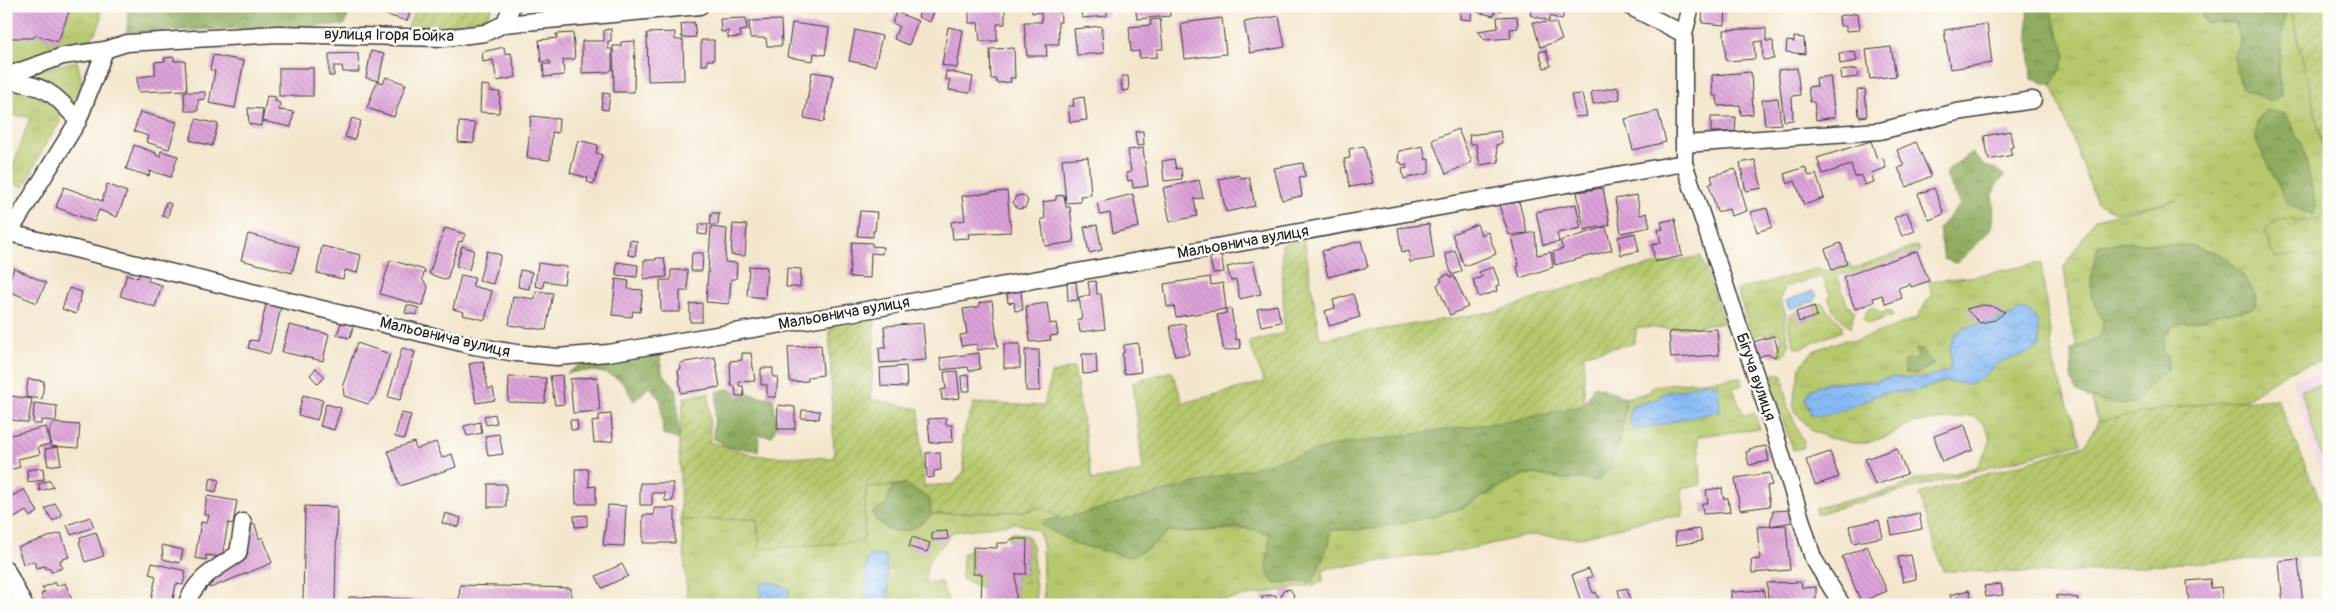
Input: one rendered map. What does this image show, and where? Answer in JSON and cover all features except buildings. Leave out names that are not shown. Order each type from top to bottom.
[{"type":"street","points":[[504,24],[512,6]]},
{"type":"street","name":"вулиця Ігоря Бойка","points":[[6,76],[63,56],[105,50],[127,43],[278,34],[444,38],[485,33],[504,24],[700,6]]},
{"type":"street","points":[[1629,6],[1684,34]]},
{"type":"street","name":"Бігуча вулиця","points":[[1691,6],[1684,34],[1684,163],[1773,427],[1813,558],[1842,605]]},
{"type":"street","points":[[7,235],[78,121],[105,50]]},
{"type":"street","points":[[6,80],[38,86],[53,94],[78,121]]},
{"type":"street","points":[[1685,144],[1880,131],[1956,112],[2033,100]]},
{"type":"street","name":"Мальовнича вулиця","points":[[7,235],[474,346],[557,357],[608,353],[855,312],[1684,163]]},
{"type":"street","points":[[186,605],[192,589],[206,574],[238,554],[243,522]]},
{"type":"street","points":[[6,569],[24,605]]},
{"type":"shaded area","points":[[2329,369],[2329,504],[2292,380]]},
{"type":"green space","points":[[71,6],[91,6],[97,8],[100,12],[101,17],[98,28],[87,43],[66,53],[6,72],[6,38],[36,35],[58,42]]},
{"type":"green space","points":[[128,6],[352,6],[344,25],[127,32]]},
{"type":"green space","points":[[417,6],[493,6],[487,17],[446,26],[408,26]]},
{"type":"green space","points":[[2027,6],[2049,6],[2066,56],[2052,85],[2031,79]]},
{"type":"green space","points":[[2049,6],[2290,6],[2329,173],[2329,359],[2289,371],[2244,400],[2139,413],[2098,422],[2071,324],[2064,267],[2095,219],[2177,200],[2115,212],[2097,203],[2052,85],[2066,56]]},
{"type":"green space","points":[[2201,6],[2286,6],[2279,65],[2281,94],[2274,102],[2242,89],[2233,54],[2241,44],[2236,23],[2206,23]]},
{"type":"green space","points":[[2290,6],[2329,6],[2329,173]]},
{"type":"green space","points":[[77,61],[82,82],[73,100],[69,100],[18,75]]},
{"type":"green space","points":[[6,85],[21,86],[60,108],[60,123],[46,143],[24,187],[8,181],[30,117],[6,115]]},
{"type":"green space","points":[[2267,110],[2286,114],[2304,150],[2316,208],[2313,216],[2287,203],[2256,141],[2257,120]]},
{"type":"green space","points":[[1971,153],[1985,166],[1996,169],[2004,176],[1994,190],[1994,215],[1990,229],[1957,263],[1944,259],[1939,228],[1960,205],[1946,175],[1950,168]]},
{"type":"green space","points":[[2329,215],[2329,259],[2294,254],[2276,258],[2271,251],[2264,229],[2280,219],[2313,222]]},
{"type":"green space","points":[[1304,238],[1320,339],[1498,311],[1613,273],[1701,256],[1724,323],[1677,329],[1637,327],[1634,343],[1584,354],[1584,405],[1523,419],[1341,444],[1062,519],[1041,507],[1025,511],[931,514],[930,499],[905,484],[866,487],[864,541],[760,549],[757,519],[681,520],[679,440],[684,397],[709,393],[710,442],[758,456],[834,458],[829,323],[875,315],[871,399],[919,409],[924,486],[954,484],[964,471],[962,437],[974,403],[1044,406],[1051,374],[1074,367],[1092,480],[1143,471],[1133,382],[1172,371],[1183,403],[1264,382],[1249,342],[1284,333],[1282,245]]},
{"type":"green space","points":[[2130,242],[2186,246],[2209,250],[2230,262],[2240,272],[2256,296],[2255,305],[2249,310],[2214,315],[2201,320],[2175,325],[2163,338],[2163,352],[2168,357],[2168,369],[2148,386],[2136,403],[2120,404],[2090,398],[2076,391],[2072,381],[2071,350],[2093,341],[2102,332],[2102,318],[2093,300],[2091,290],[2091,277],[2098,245]]},
{"type":"green space","points":[[1917,246],[1920,251],[1849,276],[1844,273],[1838,276],[1848,307],[1850,305],[1852,311],[1855,311],[1850,328],[1834,311],[1828,298],[1831,297],[1822,276],[1784,287],[1780,300],[1786,314],[1784,323],[1789,345],[1783,357],[1778,355],[1782,337],[1777,333],[1753,337],[1737,290],[1820,268],[1825,272],[1850,264],[1851,269]]},
{"type":"green space","points":[[2041,263],[2054,365],[2081,443],[1816,514],[1816,508],[1896,489],[1918,479],[1952,474],[1977,467],[1991,440],[1984,425],[1971,416],[1912,423],[1888,436],[1867,443],[1854,443],[1829,438],[1812,431],[1796,413],[1793,404],[1800,367],[1813,351],[1844,340],[1855,341],[1917,318],[1928,299],[1932,298],[1929,281],[1969,277]]},
{"type":"green space","points":[[1822,303],[1842,325],[1842,331],[1800,348],[1795,348],[1787,323],[1790,315],[1796,312],[1799,322],[1817,316],[1814,306]]},
{"type":"green space","points":[[1873,307],[1881,313],[1890,311],[1893,315],[1869,324],[1863,319],[1868,309]]},
{"type":"green space","points":[[1921,349],[1934,364],[1917,374],[1905,373],[1903,362],[1910,359],[1915,361],[1918,356],[1915,350]]},
{"type":"green space","points":[[645,352],[660,355],[662,372],[677,390],[679,440],[663,434],[661,401],[650,386],[634,401],[624,384],[605,373],[582,371],[567,373],[584,362]]},
{"type":"green space","points":[[1775,373],[1783,376],[1787,404],[1801,438],[1804,440],[1803,448],[1793,450],[1770,381]]},
{"type":"green space","points":[[1740,377],[1742,385],[1733,388],[1744,416],[1754,413],[1760,429],[1698,436],[1700,485],[1681,488],[1684,510],[1682,516],[1651,519],[1578,538],[1530,535],[1459,551],[1329,568],[1323,571],[1323,582],[1309,586],[1204,603],[1178,605],[1044,605],[1042,540],[1038,531],[1016,523],[952,532],[931,557],[926,571],[925,582],[941,582],[950,605],[905,605],[905,601],[843,601],[843,605],[688,605],[681,520],[757,519],[760,548],[864,541],[866,487],[893,486],[886,505],[872,513],[882,526],[895,531],[915,527],[931,514],[1025,511],[1041,507],[1062,519],[1045,521],[1042,525],[1078,545],[1162,536],[1169,531],[1187,532],[1435,516],[1464,507],[1522,475],[1534,474],[1561,479],[1624,415],[1626,398],[1650,392],[1652,386]]},
{"type":"green space","points":[[2329,382],[2329,483],[2301,390]]},
{"type":"green space","points":[[1594,386],[1626,398],[1622,431],[1616,452],[1612,462],[1599,480],[1561,479],[1534,474],[1522,475],[1464,507],[1435,516],[1373,529],[1331,530],[1329,544],[1313,581],[1274,583],[1270,577],[1267,565],[1269,533],[1240,527],[1187,532],[1169,531],[1152,546],[1131,557],[1078,545],[1041,525],[1045,521],[1131,501],[1259,464],[1341,444],[1523,419],[1584,405]]},
{"type":"green space","points":[[727,389],[773,399],[777,425],[772,436],[759,435],[758,451],[726,446],[713,438],[717,392]]},
{"type":"green space","points":[[2277,399],[2325,512],[2329,555],[2167,564],[2067,573],[1943,571],[1919,494],[2085,445],[2098,422],[2187,406]]},
{"type":"green space","points":[[905,484],[930,499],[931,514],[915,527],[895,531],[882,526],[872,513],[886,505],[893,486]]},
{"type":"green space","points":[[1013,532],[1028,536],[1032,543],[1037,605],[1016,605],[1016,574],[1026,574],[1027,539],[1009,540],[1009,534]]},
{"type":"green space","points":[[973,547],[973,574],[982,574],[982,588],[962,579],[963,554]]},
{"type":"water","points":[[1812,291],[1817,295],[1815,301],[1789,309],[1786,301]]},
{"type":"water","points":[[2022,310],[2028,310],[2037,320],[2040,346],[2028,353],[2000,362],[1976,381],[1971,383],[1944,382],[1919,390],[1877,395],[1832,414],[1816,416],[1811,414],[1805,398],[1810,390],[1829,382],[1869,382],[1895,377],[1923,378],[1949,371],[1951,344],[1958,332],[1969,326],[2009,316]]},
{"type":"water","points":[[1705,382],[1718,386],[1720,411],[1645,428],[1634,429],[1631,427],[1629,419],[1632,405],[1655,400],[1668,391],[1680,390]]},
{"type":"water","points":[[869,555],[886,556],[889,601],[867,600],[865,567]]},
{"type":"water","points":[[769,582],[789,589],[787,602],[779,605],[763,603],[760,591],[761,584]]}]
